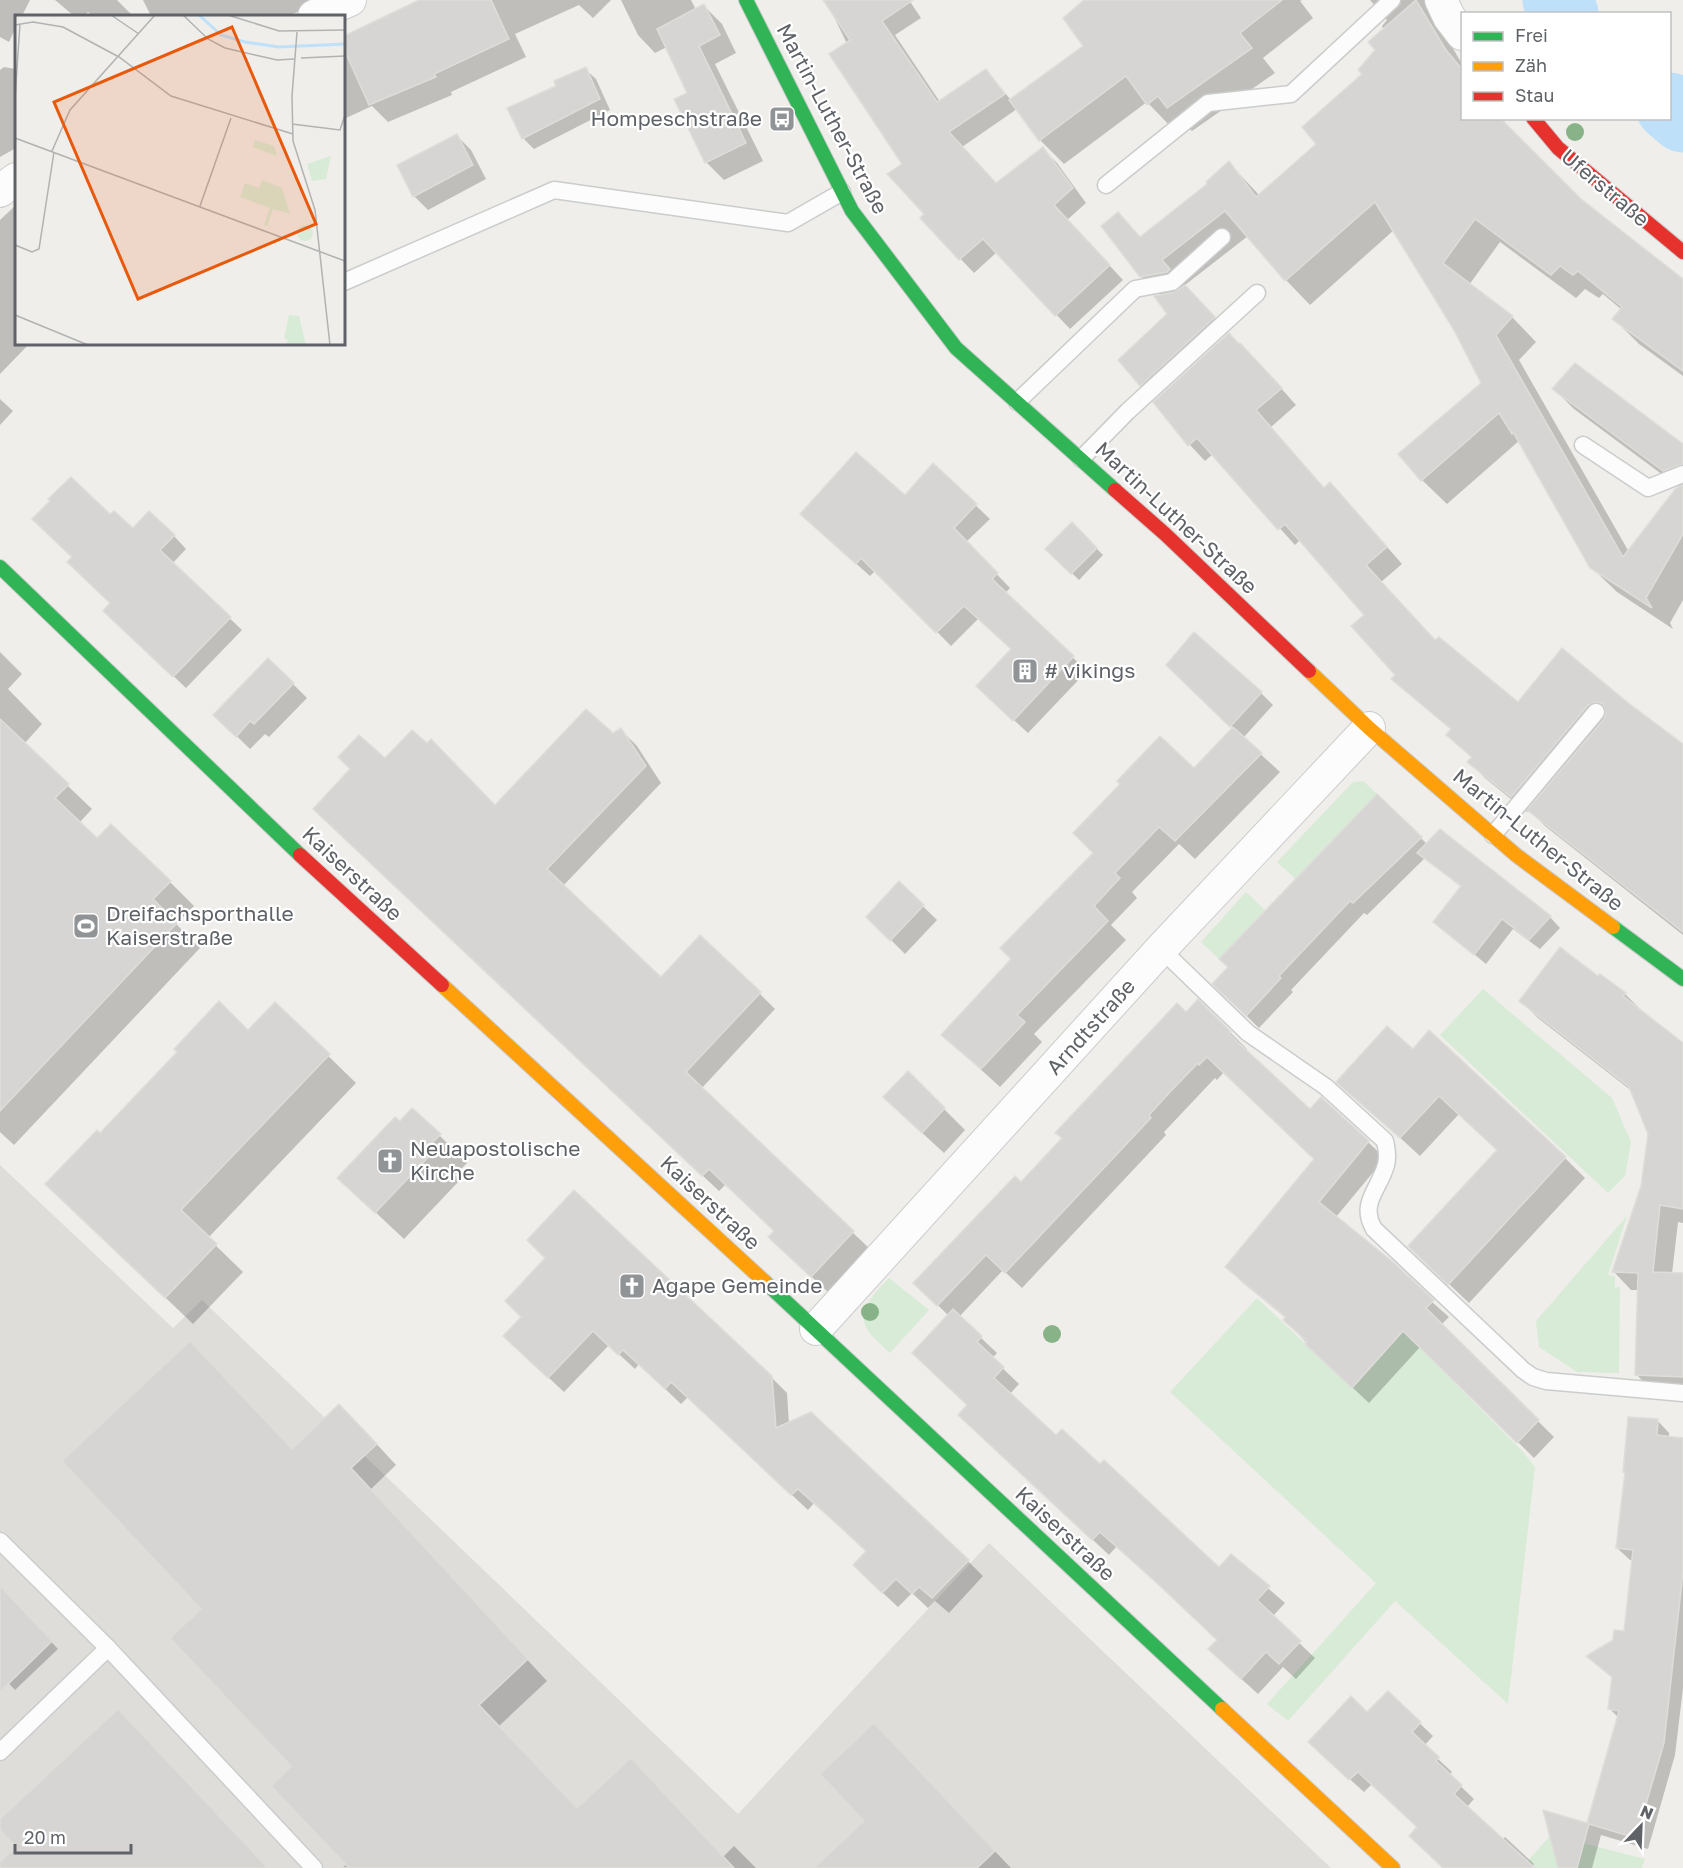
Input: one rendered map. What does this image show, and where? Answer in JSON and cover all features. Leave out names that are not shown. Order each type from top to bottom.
[{"type":"street","points":[[316,15],[350,0]]},
{"type":"street","name":"Martin-Luther-Straße","points":[[746,0],[852,211],[956,348],[1165,534],[1369,728],[1516,855],[1683,979]]},
{"type":"street","points":[[1441,0],[1449,17],[1461,33]]},
{"type":"street","name":"Uferstraße","points":[[1535,120],[1558,148],[1683,252]]},
{"type":"street","points":[[0,191],[15,179]]},
{"type":"street","name":"Kaiserstraße","points":[[0,567],[282,838],[816,1329],[1393,1868]]},
{"type":"street","name":"Arndtstraße","points":[[816,1329],[1161,949],[1369,728]]},
{"type":"lane","points":[[1106,185],[1208,103],[1291,94],[1392,0]]},
{"type":"lane","points":[[345,282],[554,189],[788,223],[842,192]]},
{"type":"lane","points":[[1017,402],[1135,289],[1172,282],[1222,237]]},
{"type":"lane","points":[[1081,459],[1128,411],[1257,293]]},
{"type":"lane","points":[[1583,445],[1648,488],[1683,474]]},
{"type":"lane","points":[[1493,835],[1596,712]]},
{"type":"lane","points":[[1161,949],[1248,1033],[1326,1087],[1385,1141],[1388,1153],[1386,1165],[1369,1202],[1369,1220],[1374,1229],[1523,1370],[1533,1377],[1546,1381],[1683,1393]]},
{"type":"lane","points":[[0,1541],[108,1648],[314,1868]]},
{"type":"lane","points":[[0,1752],[108,1648]]},
{"type":"shaded area","points":[[0,1165],[173,1328],[202,1300],[738,1814],[989,1543],[1331,1868],[0,1868]]},
{"type":"green space","points":[[1363,781],[1377,794],[1296,879],[1277,862],[1353,782]]},
{"type":"green space","points":[[1246,892],[1265,910],[1219,959],[1201,942]]},
{"type":"green space","points":[[1483,989],[1612,1098],[1631,1142],[1625,1176],[1608,1193],[1440,1035]]},
{"type":"green space","points":[[1627,1216],[1608,1275],[1615,1276],[1615,1287],[1620,1287],[1619,1373],[1577,1372],[1539,1347],[1536,1321]]},
{"type":"green space","points":[[889,1278],[929,1310],[890,1353],[869,1332],[864,1317],[868,1303]]},
{"type":"green space","points":[[1257,1298],[1352,1388],[1403,1331],[1524,1453],[1535,1467],[1508,1704],[1395,1601],[1288,1721],[1267,1704],[1376,1583],[1170,1392]]},
{"type":"green space","points":[[1551,1835],[1645,1859],[1642,1868],[1521,1868]]},
{"type":"building","points":[[419,0],[491,0],[509,39],[434,74],[436,77],[369,105],[345,51],[345,36]]},
{"type":"building","points":[[823,0],[913,0],[882,21],[937,102],[986,69],[1005,94],[949,132],[996,183],[1043,147],[1073,188],[1054,205],[1110,265],[1055,316],[983,239],[959,260],[920,218],[924,214],[887,174],[902,164],[829,54],[850,40]]},
{"type":"building","points":[[1084,0],[1282,0],[1240,33],[1252,48],[1167,108],[1158,96],[1147,105],[1126,76],[1039,141],[1009,100],[1083,46],[1063,18]]},
{"type":"building","points":[[1416,0],[1446,50],[1461,68],[1461,120],[1502,120],[1581,199],[1683,279],[1683,371],[1612,319],[1622,307],[1578,271],[1573,275],[1560,266],[1551,275],[1475,219],[1443,263],[1513,316],[1496,335],[1623,557],[1676,488],[1683,485],[1683,534],[1646,598],[1652,608],[1590,568],[1513,432],[1512,434],[1499,413],[1421,481],[1398,454],[1481,383],[1454,330],[1375,202],[1285,281],[1225,211],[1162,260],[1170,269],[1167,272],[1140,277],[1101,226],[1118,212],[1140,237],[1207,184],[1206,182],[1229,161],[1256,197],[1316,144],[1302,127],[1362,74],[1358,70],[1375,50],[1368,42]]},
{"type":"building","points":[[704,4],[720,35],[699,46],[746,143],[705,163],[674,99],[687,93],[657,29]]},
{"type":"building","points":[[586,67],[600,99],[522,139],[507,108],[556,86],[554,81]]},
{"type":"building","points":[[457,134],[473,165],[413,197],[397,165]]},
{"type":"building","points":[[1185,285],[1215,317],[1140,386],[1118,360],[1167,314],[1154,296],[1175,292]]},
{"type":"building","points":[[1229,333],[1282,388],[1256,410],[1324,488],[1330,482],[1387,547],[1366,565],[1435,640],[1439,637],[1518,702],[1562,648],[1627,702],[1683,744],[1683,932],[1527,810],[1604,719],[1606,713],[1603,704],[1597,702],[1588,705],[1511,797],[1467,762],[1472,757],[1446,735],[1451,729],[1391,679],[1395,675],[1351,626],[1364,615],[1285,524],[1278,530],[1197,438],[1188,446],[1153,402]]},
{"type":"building","points":[[1575,363],[1683,444],[1683,464],[1663,471],[1552,389]]},
{"type":"building","points":[[856,452],[905,495],[933,463],[977,504],[954,528],[998,573],[992,579],[1074,656],[1013,721],[976,686],[1011,649],[964,606],[936,633],[861,558],[856,564],[800,514]]},
{"type":"building","points":[[71,477],[110,514],[114,511],[133,528],[149,511],[175,535],[160,550],[231,617],[173,677],[103,611],[110,603],[67,562],[72,557],[32,519],[50,501],[48,499]]},
{"type":"building","points":[[1072,522],[1097,548],[1071,574],[1045,549]]},
{"type":"building","points":[[1194,632],[1262,692],[1230,727],[1166,665]]},
{"type":"building","points":[[268,658],[294,683],[254,724],[250,721],[236,737],[213,715]]},
{"type":"building","points":[[586,709],[613,733],[621,728],[646,766],[547,869],[661,977],[700,935],[761,992],[686,1072],[854,1231],[811,1277],[768,1237],[774,1231],[709,1169],[702,1176],[313,809],[350,769],[338,757],[359,735],[385,758],[412,730],[427,743],[431,739],[495,805]]},
{"type":"building","name":"Dreifachsporthalle Kaiserstraße","points":[[0,719],[69,784],[55,798],[97,838],[111,824],[171,881],[153,899],[177,923],[0,1111]]},
{"type":"building","points":[[1233,727],[1262,753],[1175,841],[1159,827],[1115,873],[1120,878],[1094,906],[1108,921],[1017,1015],[1025,1022],[981,1069],[941,1035],[1011,959],[1000,948],[1093,853],[1073,833],[1120,784],[1117,781],[1160,736],[1194,768]]},
{"type":"building","points":[[1377,794],[1422,837],[1353,903],[1350,901],[1279,976],[1281,978],[1246,1016],[1212,984],[1228,967],[1219,959]]},
{"type":"building","points":[[1440,829],[1551,916],[1529,940],[1502,919],[1474,955],[1433,922],[1461,886],[1417,853]]},
{"type":"building","points":[[899,881],[924,905],[890,941],[866,917]]},
{"type":"building","points":[[1560,947],[1598,976],[1600,974],[1626,993],[1623,996],[1683,1043],[1683,1209],[1660,1205],[1653,1272],[1683,1273],[1683,1377],[1635,1375],[1638,1273],[1612,1272],[1641,1186],[1648,1134],[1629,1087],[1519,1001]]},
{"type":"building","points":[[1198,999],[1231,1032],[1229,1034],[1310,1109],[1321,1097],[1369,1141],[1319,1202],[1393,1262],[1434,1300],[1426,1308],[1539,1420],[1517,1443],[1403,1331],[1352,1388],[1305,1344],[1307,1341],[1283,1320],[1286,1317],[1225,1267],[1314,1159],[1207,1057],[1199,1065],[1198,1063],[1170,1092],[1149,1115],[1151,1118],[1005,1273],[986,1255],[937,1306],[913,1283],[1015,1176],[1021,1182],[1062,1138],[1055,1133],[1177,1003],[1186,1012]]},
{"type":"building","points":[[219,1001],[248,1030],[275,1002],[330,1054],[181,1210],[217,1244],[165,1298],[45,1184],[97,1130],[100,1133],[177,1052],[174,1049]]},
{"type":"building","points":[[1387,1026],[1413,1049],[1429,1030],[1566,1157],[1448,1285],[1408,1246],[1497,1150],[1439,1096],[1400,1138],[1336,1082]]},
{"type":"building","points":[[908,1071],[945,1108],[922,1133],[883,1097]]},
{"type":"building","name":"Neuapostolische Kirche","points":[[412,1108],[441,1134],[428,1147],[433,1152],[375,1213],[337,1178],[395,1117],[400,1121]]},
{"type":"building","points":[[574,1190],[772,1376],[776,1428],[811,1412],[969,1560],[932,1598],[919,1587],[912,1594],[896,1579],[882,1593],[853,1565],[866,1551],[837,1524],[798,1489],[791,1495],[671,1382],[665,1389],[623,1350],[618,1355],[593,1331],[548,1378],[503,1336],[521,1317],[505,1301],[545,1258],[527,1240]]},
{"type":"building","points":[[953,1309],[982,1336],[977,1342],[1004,1367],[994,1378],[1056,1435],[1062,1429],[1100,1464],[1104,1460],[1219,1567],[1231,1554],[1270,1586],[1257,1600],[1301,1641],[1279,1664],[1266,1652],[1241,1679],[1208,1649],[1217,1640],[1159,1585],[1100,1532],[1092,1540],[958,1415],[967,1405],[912,1353]]},
{"type":"building","points":[[190,1341],[292,1449],[339,1404],[377,1444],[351,1468],[528,1659],[479,1705],[577,1808],[631,1758],[734,1868],[349,1868],[271,1786],[291,1766],[170,1638],[201,1609],[62,1461]]},
{"type":"building","points":[[1628,1417],[1658,1419],[1657,1435],[1683,1438],[1683,1572],[1664,1743],[1636,1838],[1589,1824],[1577,1868],[1558,1868],[1543,1810],[1587,1823],[1619,1711],[1608,1709],[1612,1677],[1586,1656],[1613,1640],[1614,1630],[1624,1631],[1633,1550],[1616,1548],[1625,1472],[1623,1472]]},
{"type":"building","points":[[0,1586],[52,1641],[0,1692]]},
{"type":"building","points":[[1388,1691],[1421,1722],[1412,1732],[1439,1757],[1436,1761],[1462,1785],[1454,1794],[1535,1868],[1443,1868],[1409,1836],[1417,1827],[1358,1772],[1349,1780],[1308,1742],[1351,1696],[1367,1712]]},
{"type":"building","points":[[118,1709],[268,1868],[0,1868],[0,1862],[16,1847],[0,1830],[0,1819]]},
{"type":"building","points":[[874,1723],[995,1851],[977,1868],[814,1868],[864,1821],[820,1774]]},
{"type":"waterway","points":[[1557,0],[1563,12]]},
{"type":"waterway","points":[[1671,108],[1683,118]]},
{"type":"traffic: fast","points":[[746,0],[852,211],[956,348],[1115,490]]},
{"type":"traffic: fast","points":[[0,567],[300,855]]},
{"type":"traffic: fast","points":[[1613,927],[1683,979]]},
{"type":"traffic: fast","points":[[765,1282],[1222,1709]]},
{"type":"traffic: slow","points":[[1309,671],[1369,728],[1516,855],[1613,927]]},
{"type":"traffic: slow","points":[[442,985],[765,1282]]},
{"type":"traffic: slow","points":[[1222,1709],[1393,1868]]},
{"type":"traffic: jam","points":[[1535,120],[1558,148],[1683,252]]},
{"type":"traffic: jam","points":[[1115,490],[1165,534],[1309,671]]},
{"type":"traffic: jam","points":[[300,855],[442,985]]},
{"type":"place","name":"Hompeschstraße","points":[[782,119]]},
{"type":"place","name":"# vikings","points":[[1025,671]]},
{"type":"place","name":"Dreifachsporthalle Kaiserstraße","points":[[86,926]]},
{"type":"place","name":"Neuapostolische Kirche","points":[[390,1161]]},
{"type":"place","name":"Agape Gemeinde","points":[[632,1286]]}]
